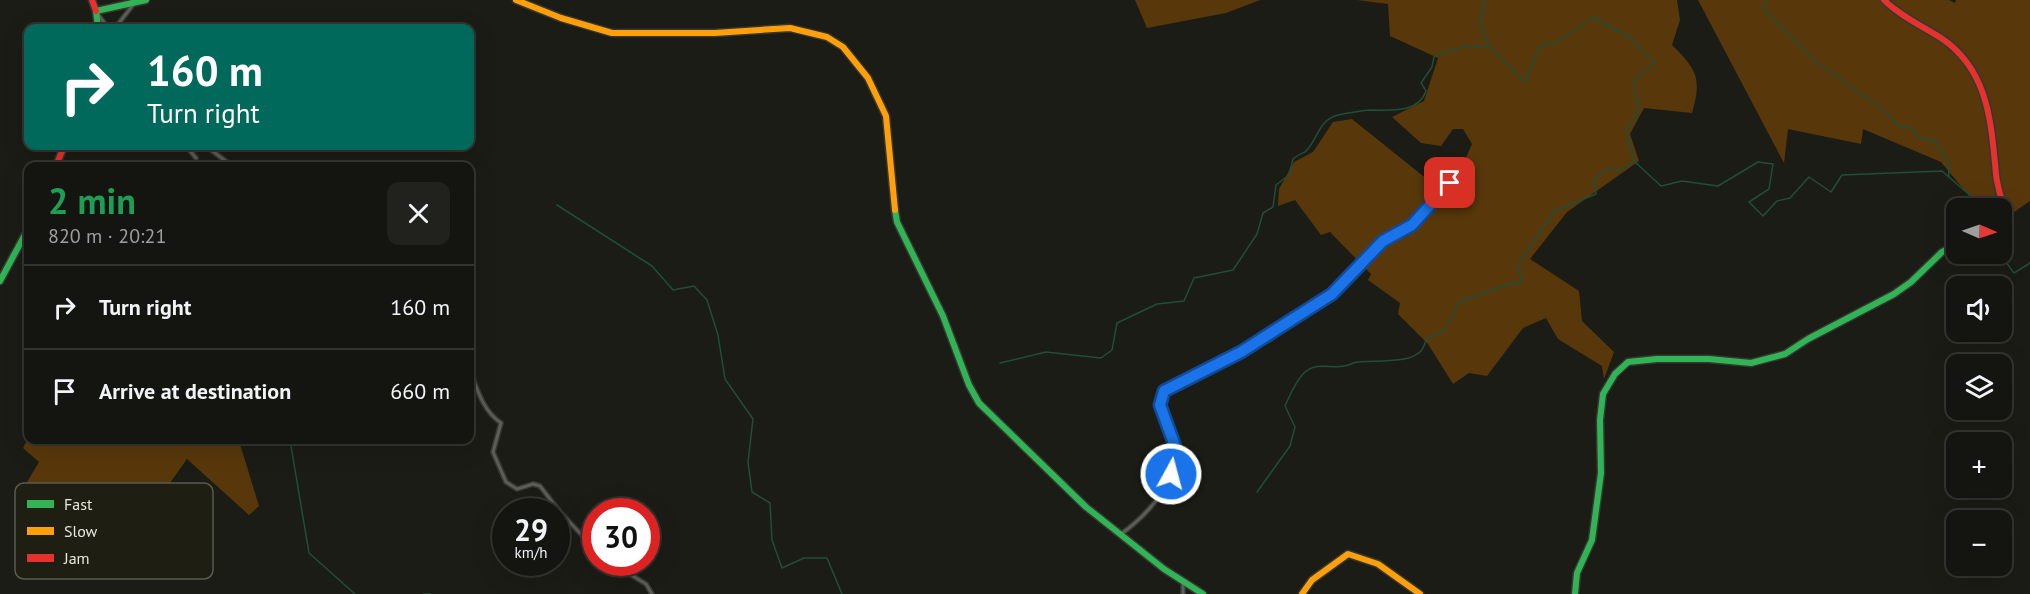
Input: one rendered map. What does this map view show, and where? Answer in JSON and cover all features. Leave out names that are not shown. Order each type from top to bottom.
[{"type":"street","points":[[92,0],[98,24]]},
{"type":"street","points":[[96,11],[133,5],[146,0]]},
{"type":"street","points":[[516,0],[561,18],[612,33],[715,33],[790,28],[827,36],[843,47],[868,78],[886,116],[891,145],[892,191],[897,222],[943,316],[969,385],[979,403],[1072,494],[1183,582],[1203,594]]},
{"type":"street","points":[[1884,0],[1892,8],[1957,51],[1985,95],[1994,136],[2000,198]]},
{"type":"street","points":[[119,24],[133,5]]},
{"type":"street","points":[[96,11],[105,24]]},
{"type":"street","points":[[189,150],[196,158]]},
{"type":"street","points":[[211,150],[227,162]]},
{"type":"street","points":[[1121,534],[1143,517],[1157,502],[1171,474],[1175,446],[1160,405],[1164,391],[1241,352],[1332,294],[1383,241],[1417,220],[1450,183]]},
{"type":"street","points":[[0,281],[24,236]]},
{"type":"street","points":[[1575,594],[1577,573],[1592,540],[1601,473],[1600,420],[1603,394],[1615,374],[1628,363],[1657,359],[1709,358],[1751,363],[1785,354],[1808,339],[1894,294],[1946,251]]},
{"type":"street","points":[[474,382],[478,394],[492,417],[501,423],[493,452],[506,482],[517,489],[533,484],[540,486],[582,535]]},
{"type":"street","points":[[1302,594],[1312,580],[1348,554],[1364,557],[1390,570],[1420,594]]},
{"type":"street","points":[[633,576],[646,584],[652,594]]},
{"type":"street","points":[[1183,582],[1183,594]]},
{"type":"shaded area","points":[[1135,0],[1260,0],[1226,13],[1147,28]]},
{"type":"shaded area","points":[[1357,0],[1677,0],[1680,20],[1672,45],[1687,61],[1695,75],[1697,91],[1692,113],[1644,108],[1630,134],[1639,161],[1567,212],[1530,259],[1579,291],[1582,321],[1614,352],[1604,379],[1602,366],[1558,339],[1546,318],[1523,328],[1487,376],[1469,373],[1453,384],[1428,344],[1398,314],[1400,303],[1368,280],[1371,274],[1330,232],[1321,235],[1295,200],[1278,206],[1279,189],[1294,162],[1313,152],[1333,122],[1352,119],[1438,188],[1460,171],[1472,144],[1463,129],[1453,129],[1441,146],[1421,143],[1392,117],[1424,101],[1438,58],[1390,36],[1388,4]]},
{"type":"shaded area","points":[[1698,0],[1949,0],[1955,3],[1956,0],[2030,0],[2030,201],[2012,213],[2012,198],[1971,198],[1941,162],[1863,129],[1861,144],[1788,129],[1784,163]]},
{"type":"shaded area","points":[[25,444],[240,444],[259,506],[249,515],[187,459],[170,483],[27,483],[39,462],[23,448]]},
{"type":"waterway","points":[[1485,0],[1480,24],[1489,46],[1525,82],[1540,45],[1556,43],[1593,17],[1631,38],[1655,63],[1633,81],[1639,111],[1626,129],[1634,161],[1661,186],[1682,181],[1718,186],[1758,162],[1773,164],[1769,189],[1749,202],[1763,216],[1777,201],[1790,198],[1809,177],[1831,192],[1842,175],[1942,171],[1973,198]]},
{"type":"waterway","points":[[1766,0],[1765,11],[1815,61],[1884,111],[1900,127],[1911,128],[1918,137],[1935,141],[1948,162],[1949,177]]},
{"type":"waterway","points":[[1000,363],[1046,352],[1101,358],[1112,350],[1117,323],[1157,304],[1184,301],[1194,278],[1233,270],[1257,234],[1263,213],[1273,207],[1276,185],[1289,175],[1293,159],[1305,152],[1326,121],[1338,115],[1370,110],[1402,109],[1417,104],[1426,91],[1421,83],[1432,67],[1434,57],[1460,48],[1488,46]]},
{"type":"waterway","points":[[1257,492],[1290,446],[1295,427],[1285,406],[1295,384],[1304,373],[1319,366],[1339,367],[1356,362],[1400,360],[1416,355],[1422,350],[1427,338],[1444,331],[1459,302],[1511,283],[1520,284],[1522,280],[1518,265],[1554,211],[1596,194],[1594,178],[1607,169],[1620,171],[1633,161]]},
{"type":"waterway","points":[[557,205],[652,266],[673,290],[694,286],[707,300],[718,335],[725,379],[753,419],[748,462],[752,492],[770,503],[772,540],[782,568],[804,558],[827,558],[842,594]]},
{"type":"waterway","points":[[2007,264],[2014,273],[2030,263]]},
{"type":"waterway","points":[[291,444],[309,553],[355,594]]},
{"type":"waterway","points":[[423,594],[430,594]]},
{"type":"traffic: fast","points":[[98,24],[96,11],[146,0]]},
{"type":"traffic: fast","points":[[895,210],[897,222],[943,316],[969,385],[979,403],[1086,507],[1164,569],[1203,594]]},
{"type":"traffic: fast","points":[[0,281],[24,236]]},
{"type":"traffic: fast","points":[[1575,594],[1577,573],[1592,540],[1601,473],[1600,420],[1603,394],[1615,374],[1628,362],[1657,359],[1709,359],[1751,363],[1785,354],[1808,339],[1894,294],[1911,282],[1946,250]]},
{"type":"traffic: slow","points":[[516,0],[561,18],[612,33],[715,33],[790,28],[827,37],[843,47],[868,78],[886,116],[895,210]]},
{"type":"traffic: slow","points":[[1302,594],[1312,580],[1348,554],[1378,564],[1420,594]]},
{"type":"traffic: jam","points":[[92,0],[96,11]]},
{"type":"traffic: jam","points":[[1884,0],[1897,11],[1941,38],[1957,51],[1969,66],[1985,99],[2001,198]]},
{"type":"traffic: jam","points":[[58,162],[62,150]]},
{"type":"route","points":[[1171,474],[1175,446],[1160,405],[1164,391],[1241,352],[1284,326],[1300,313],[1323,301],[1342,286],[1383,241],[1412,225],[1422,216],[1443,188],[1450,183]]}]
